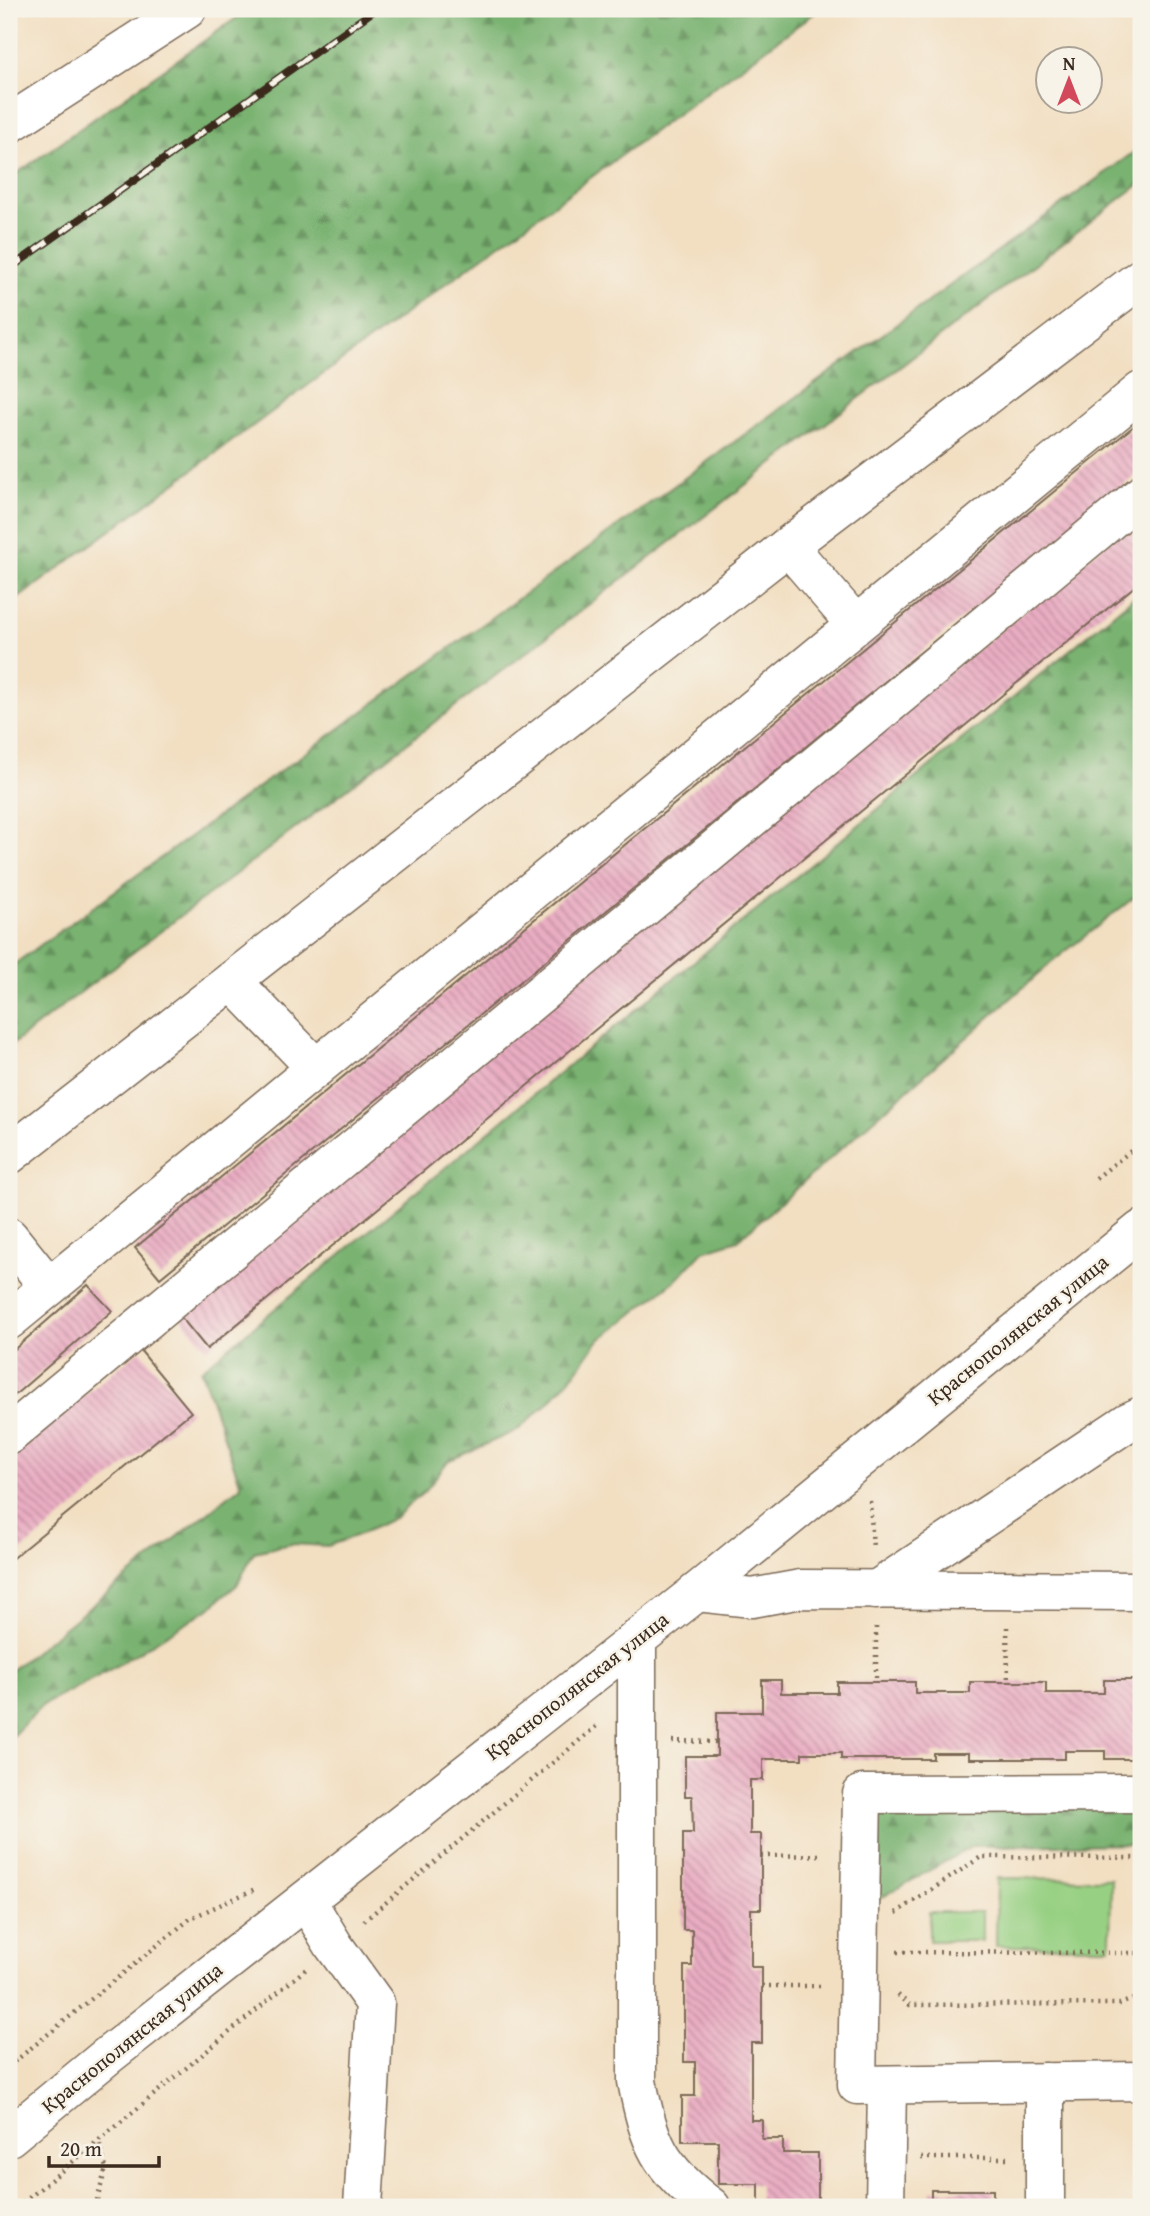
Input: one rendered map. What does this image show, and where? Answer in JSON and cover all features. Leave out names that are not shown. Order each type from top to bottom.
[{"type":"street","points":[[9,124],[187,9]]},
{"type":"street","points":[[9,1155],[789,546],[1141,278]]},
{"type":"street","points":[[9,1320],[1141,391]]},
{"type":"street","points":[[9,1435],[1141,495]]},
{"type":"street","points":[[789,546],[855,624]]},
{"type":"street","points":[[232,981],[316,1068]]},
{"type":"street","name":"Краснополянская улица","points":[[9,2137],[117,2048],[696,1592],[1141,1230]]},
{"type":"street","points":[[9,1237],[49,1287]]},
{"type":"street","points":[[876,1590],[1128,1422],[1141,1416]]},
{"type":"street","points":[[696,1592],[752,1598],[801,1589],[1141,1591]]},
{"type":"street","points":[[637,1639],[637,2081],[645,2123],[655,2148],[674,2174],[710,2207]]},
{"type":"street","points":[[1141,1793],[862,1794],[861,1855],[869,1976],[857,2085],[1141,2081]]},
{"type":"street","points":[[306,1900],[334,1946],[375,2003],[363,2207]]},
{"type":"street","points":[[1045,2082],[1045,2207]]},
{"type":"street","points":[[885,2207],[887,2085]]},
{"type":"path","points":[[1096,1178],[1141,1143]]},
{"type":"path","points":[[859,1508],[870,1500]]},
{"type":"path","points":[[876,1590],[876,1682]]},
{"type":"path","points":[[1007,1590],[1008,1682]]},
{"type":"path","points":[[18,2207],[637,1693]]},
{"type":"path","points":[[761,1856],[861,1855]]},
{"type":"path","points":[[891,1916],[981,1857],[1141,1858]]},
{"type":"path","points":[[9,2066],[191,1917],[257,1888]]},
{"type":"path","points":[[762,1986],[1141,1954]]},
{"type":"path","points":[[869,1976],[910,2005],[1120,2004],[1141,1996]]},
{"type":"path","points":[[95,2207],[106,2168],[99,2141]]},
{"type":"path","points":[[885,2158],[1045,2158]]},
{"type":"green space","points":[[249,9],[820,9],[9,605],[9,179]]},
{"type":"green space","points":[[1141,147],[1141,183],[9,1047],[9,968]]},
{"type":"green space","points":[[1141,591],[1141,892],[1052,962],[738,1240],[703,1251],[677,1279],[597,1342],[575,1373],[547,1404],[518,1430],[448,1461],[426,1490],[396,1517],[363,1533],[328,1546],[291,1544],[254,1552],[237,1585],[208,1609],[108,1671],[43,1705],[9,1739],[9,1672],[241,1486],[201,1370]]},
{"type":"green space","points":[[879,1804],[1141,1804],[1141,1844],[973,1846],[877,1900]]},
{"type":"green space","points":[[997,1878],[1111,1879],[1110,1947],[996,1946]]},
{"type":"green space","points":[[929,1912],[982,1912],[982,1941],[929,1941]]},
{"type":"building","points":[[1141,420],[1141,471],[160,1278],[135,1248]]},
{"type":"building","points":[[1141,515],[1141,581],[207,1349],[175,1310]]},
{"type":"building","points":[[88,1285],[112,1311],[9,1400],[9,1354]]},
{"type":"building","points":[[140,1350],[191,1412],[9,1561],[9,1457]]},
{"type":"building","points":[[762,1680],[781,1680],[781,1693],[837,1693],[837,1682],[915,1682],[915,1693],[970,1693],[970,1682],[1046,1682],[1046,1693],[1104,1693],[1104,1680],[1141,1680],[1141,1759],[1105,1759],[1105,1751],[1065,1751],[1065,1759],[969,1759],[969,1753],[933,1753],[933,1759],[841,1759],[841,1753],[802,1753],[802,1759],[763,1759],[763,1780],[750,1780],[750,1834],[761,1834],[761,1909],[751,1909],[751,1967],[762,1967],[762,2043],[751,2043],[751,2120],[762,2120],[762,2139],[783,2139],[783,2153],[818,2153],[818,2207],[759,2207],[759,2184],[718,2184],[718,2141],[682,2141],[682,2096],[695,2096],[695,2062],[684,2062],[684,1966],[692,1966],[692,1930],[683,1930],[683,1833],[693,1833],[692,1796],[685,1796],[685,1756],[717,1756],[717,1712],[762,1712]]},
{"type":"building","points":[[931,2190],[993,2190],[993,2207],[931,2207]]},
{"type":"railway","points":[[9,269],[376,9]]}]
